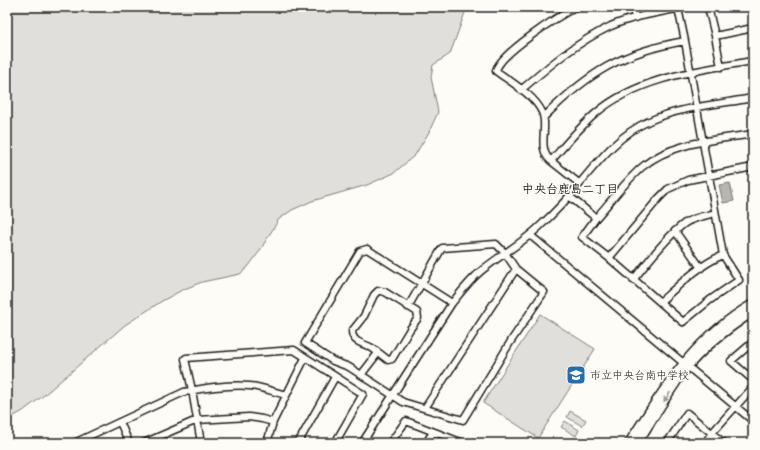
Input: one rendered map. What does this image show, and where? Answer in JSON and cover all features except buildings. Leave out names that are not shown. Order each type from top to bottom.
[{"type":"street","points":[[576,7],[532,35],[501,62],[496,71],[537,102],[544,117],[542,136],[546,158],[580,184]]},
{"type":"street","points":[[631,7],[636,18]]},
{"type":"street","points":[[521,90],[573,48],[612,26],[636,18],[686,7]]},
{"type":"street","points":[[708,7],[721,67]]},
{"type":"street","points":[[678,8],[691,73],[702,142],[710,176],[715,214],[723,255],[739,280],[710,300],[683,322],[609,258],[582,237],[596,218],[633,176],[650,160],[670,151],[702,142],[753,134]]},
{"type":"street","points":[[715,36],[753,28]]},
{"type":"street","points":[[544,117],[561,100],[605,67],[641,51],[685,41]]},
{"type":"street","points":[[551,161],[595,114],[618,98],[635,89],[691,73],[753,62]]},
{"type":"street","points":[[362,443],[452,303],[468,283],[480,272],[530,235],[553,214],[596,164],[627,134],[649,121],[696,108],[753,98]]},
{"type":"street","points":[[609,258],[668,189],[688,180],[753,167]]},
{"type":"street","points":[[569,196],[596,218]]},
{"type":"street","points":[[633,280],[675,231],[686,222],[699,217],[715,214]]},
{"type":"street","points":[[675,231],[701,268]]},
{"type":"street","points":[[530,235],[753,421]]},
{"type":"street","points":[[408,307],[421,284],[442,248],[496,244],[505,253],[516,269],[544,292],[511,341],[463,420],[403,402],[393,394],[349,367],[333,361],[305,343],[360,251],[367,249],[421,284],[452,303]]},
{"type":"street","points":[[660,302],[713,259],[723,255]]},
{"type":"street","points":[[425,408],[516,269]]},
{"type":"street","points":[[378,291],[381,291],[408,307],[417,312],[418,318],[392,359],[388,360],[378,354],[373,348],[353,338],[352,331],[364,316],[374,295],[378,291]]},
{"type":"street","points":[[637,443],[686,365],[706,339],[722,325],[753,304]]},
{"type":"street","points":[[629,443],[670,380],[712,342],[733,325],[753,312]]},
{"type":"street","points":[[752,343],[731,362],[753,380]]},
{"type":"street","points":[[201,443],[186,358],[294,350],[363,394],[335,443]]},
{"type":"street","points":[[361,375],[378,354]]},
{"type":"street","points":[[267,443],[273,422],[306,358]]},
{"type":"street","points":[[298,443],[335,377]]},
{"type":"street","points":[[74,443],[184,392],[192,390],[217,387],[250,386],[265,388],[286,395]]},
{"type":"street","points":[[705,443],[753,387]]},
{"type":"street","points":[[667,443],[687,413],[724,443]]},
{"type":"street","points":[[144,443],[197,420],[249,417],[273,422]]},
{"type":"street","points":[[390,443],[406,421],[461,443]]},
{"type":"street","points":[[120,422],[129,443]]},
{"type":"street","points":[[426,443],[433,432]]},
{"type":"shaded area","points":[[7,7],[467,7],[450,54],[433,65],[431,77],[438,112],[429,132],[415,155],[394,173],[367,185],[312,201],[292,210],[279,219],[259,252],[248,267],[240,274],[202,282],[182,290],[162,301],[125,325],[43,396],[23,411],[7,420]]},
{"type":"shaded area","points":[[730,183],[734,201],[723,203],[719,185]]},
{"type":"shaded area","points":[[540,314],[595,349],[538,438],[483,403]]},
{"type":"shaded area","points":[[570,411],[586,420],[582,426],[567,417]]},
{"type":"shaded area","points":[[565,421],[579,430],[576,436],[561,427]]},
{"type":"place","name":"市立中央台南中学校","points":[[576,375]]},
{"type":"district","name":"中央台鹿島二丁目","points":[[570,189]]}]
